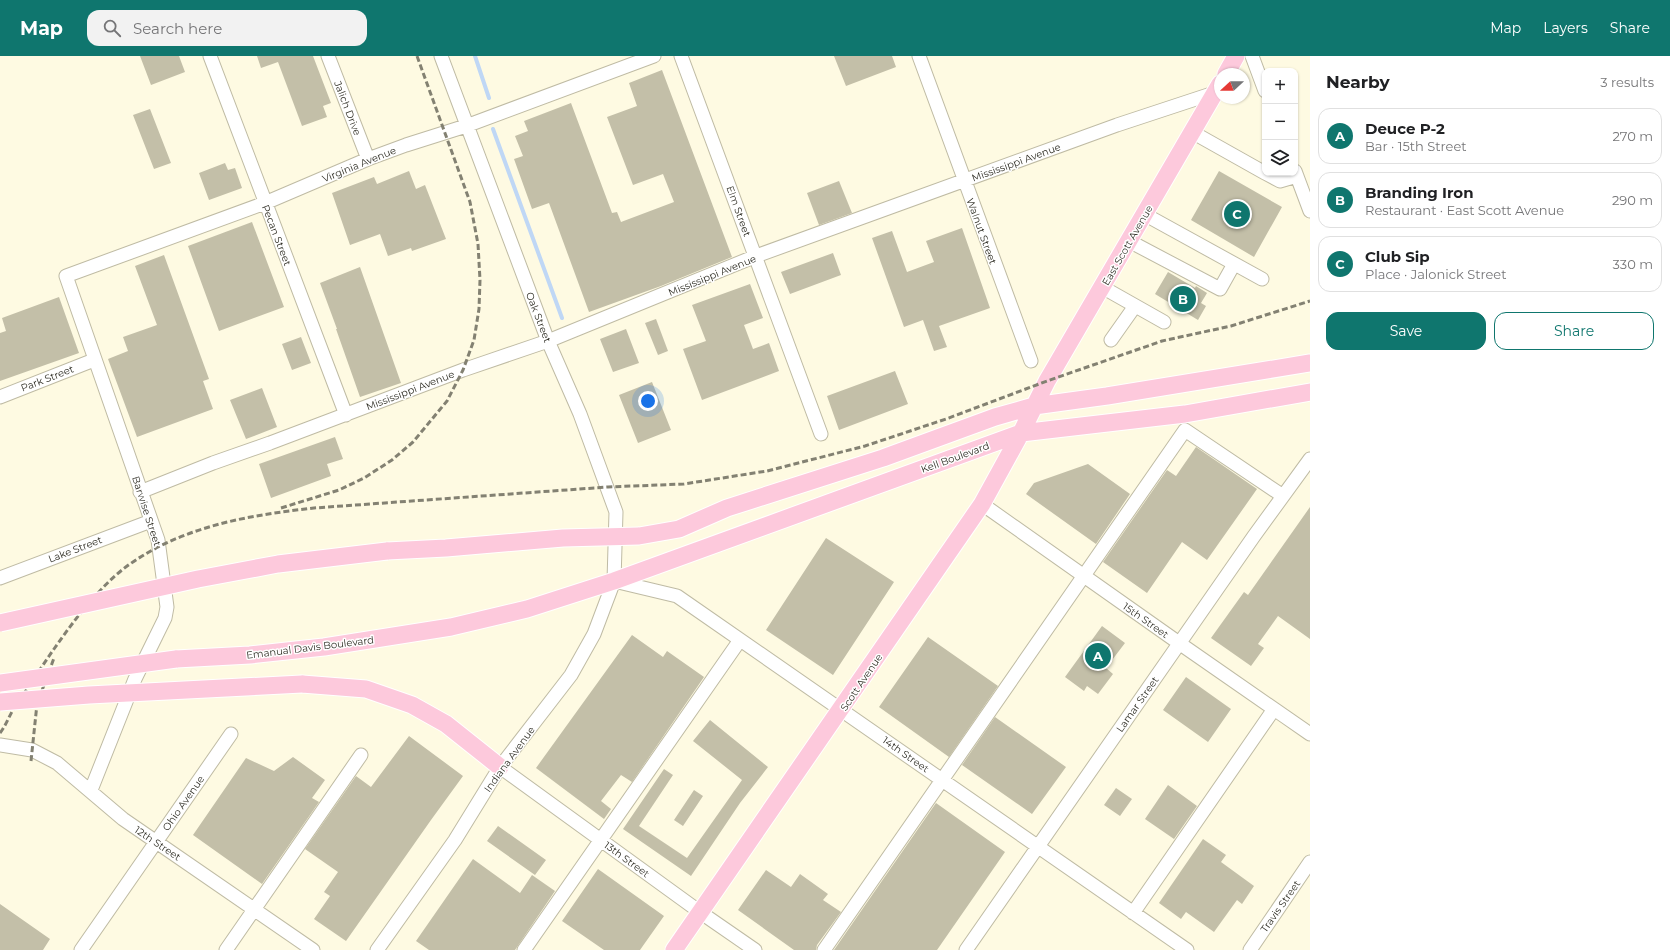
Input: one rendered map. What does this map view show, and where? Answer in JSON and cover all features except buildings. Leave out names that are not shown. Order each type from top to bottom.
[{"type":"main road","points":[[1229,68],[1236,56]]},
{"type":"main road","name":"East Scott Avenue","points":[[1034,406],[1047,381],[1214,94]]},
{"type":"main road","points":[[0,623],[198,579],[278,564],[388,551],[446,548],[564,538],[639,536],[679,529],[727,508],[883,458],[995,417],[1034,406],[1114,395],[1310,363]]},
{"type":"main road","name":"Kell Boulevard","points":[[614,581],[1021,433],[1185,414],[1308,394]]},
{"type":"main road","name":"Scott Avenue","points":[[674,950],[842,710],[982,504],[1034,406]]},
{"type":"main road","name":"Emanual Davis Boulevard","points":[[0,682],[176,659],[250,655],[324,648],[451,627],[527,610],[614,581]]},
{"type":"main road","points":[[0,702],[89,695],[302,684],[366,688],[412,705],[446,724],[500,767]]},
{"type":"street","name":"Pecan Street","points":[[210,56],[346,415]]},
{"type":"street","name":"Jalich Drive","points":[[328,56],[368,159]]},
{"type":"street","name":"Oak Street","points":[[441,56],[548,341],[580,414],[608,487],[616,512],[614,581]]},
{"type":"street","name":"Virginia Avenue","points":[[66,276],[265,203],[368,159],[466,126],[654,56]]},
{"type":"street","name":"Elm Street","points":[[682,56],[821,434]]},
{"type":"street","name":"Walnut Street","points":[[919,56],[1031,361]]},
{"type":"street","points":[[1252,56],[1262,83]]},
{"type":"street","name":"Mississippi Avenue","points":[[140,492],[213,463],[346,415],[463,370],[548,341],[756,256],[1214,90]]},
{"type":"street","points":[[1192,132],[1262,171]]},
{"type":"street","points":[[1271,176],[1280,181],[1291,176]]},
{"type":"street","points":[[1297,176],[1310,211]]},
{"type":"street","points":[[1144,214],[1262,279]]},
{"type":"street","points":[[1129,240],[1220,289],[1234,264]]},
{"type":"street","name":"Barwise Street","points":[[66,276],[94,360],[158,540],[167,607],[165,618],[135,679],[91,790]]},
{"type":"street","points":[[1102,287],[1164,322]]},
{"type":"street","points":[[1111,340],[1135,306]]},
{"type":"street","name":"Park Street","points":[[0,396],[94,360]]},
{"type":"street","points":[[824,950],[944,780],[1083,576],[1185,430],[1283,496]]},
{"type":"street","name":"Lamar Street","points":[[966,950],[1310,459]]},
{"type":"street","name":"15th Street","points":[[982,504],[1179,644],[1310,734]]},
{"type":"street","name":"Lake Street","points":[[0,578],[151,521]]},
{"type":"street","name":"14th Street","points":[[614,581],[676,596],[944,780],[1187,950]]},
{"type":"street","name":"Indiana Avenue","points":[[377,950],[455,840],[500,767],[571,675],[594,634],[614,581]]},
{"type":"street","points":[[524,950],[740,640]]},
{"type":"street","points":[[1133,912],[1274,709]]},
{"type":"street","name":"Ohio Avenue","points":[[80,950],[231,734]]},
{"type":"street","name":"12th Street","points":[[0,745],[32,750],[57,763],[91,790],[123,819],[314,950]]},
{"type":"street","points":[[226,950],[361,755]]},
{"type":"street","name":"13th Street","points":[[500,767],[755,950]]},
{"type":"street","name":"Travis Street","points":[[1250,950],[1310,862]]},
{"type":"waterway","points":[[475,56],[489,98]]},
{"type":"waterway","points":[[493,129],[562,318]]},
{"type":"railway","points":[[281,508],[339,490],[364,478],[392,460],[413,442],[447,401],[463,370],[474,340],[479,309],[480,280],[478,244],[470,202],[417,56]]},
{"type":"railway","points":[[0,733],[15,707],[55,648],[79,615],[103,588],[130,564],[151,551],[195,531],[218,524],[266,514],[314,508],[608,487],[684,484],[767,471],[865,446],[946,419],[1047,381],[1162,341],[1231,326],[1310,301]]},
{"type":"railway","points":[[31,761],[37,704],[54,658]]},
{"type":"place","name":"Club Sip","points":[[1237,214]]},
{"type":"place","name":"Branding Iron","points":[[1183,299]]},
{"type":"place","name":"Deuce P-2","points":[[1098,656]]}]
